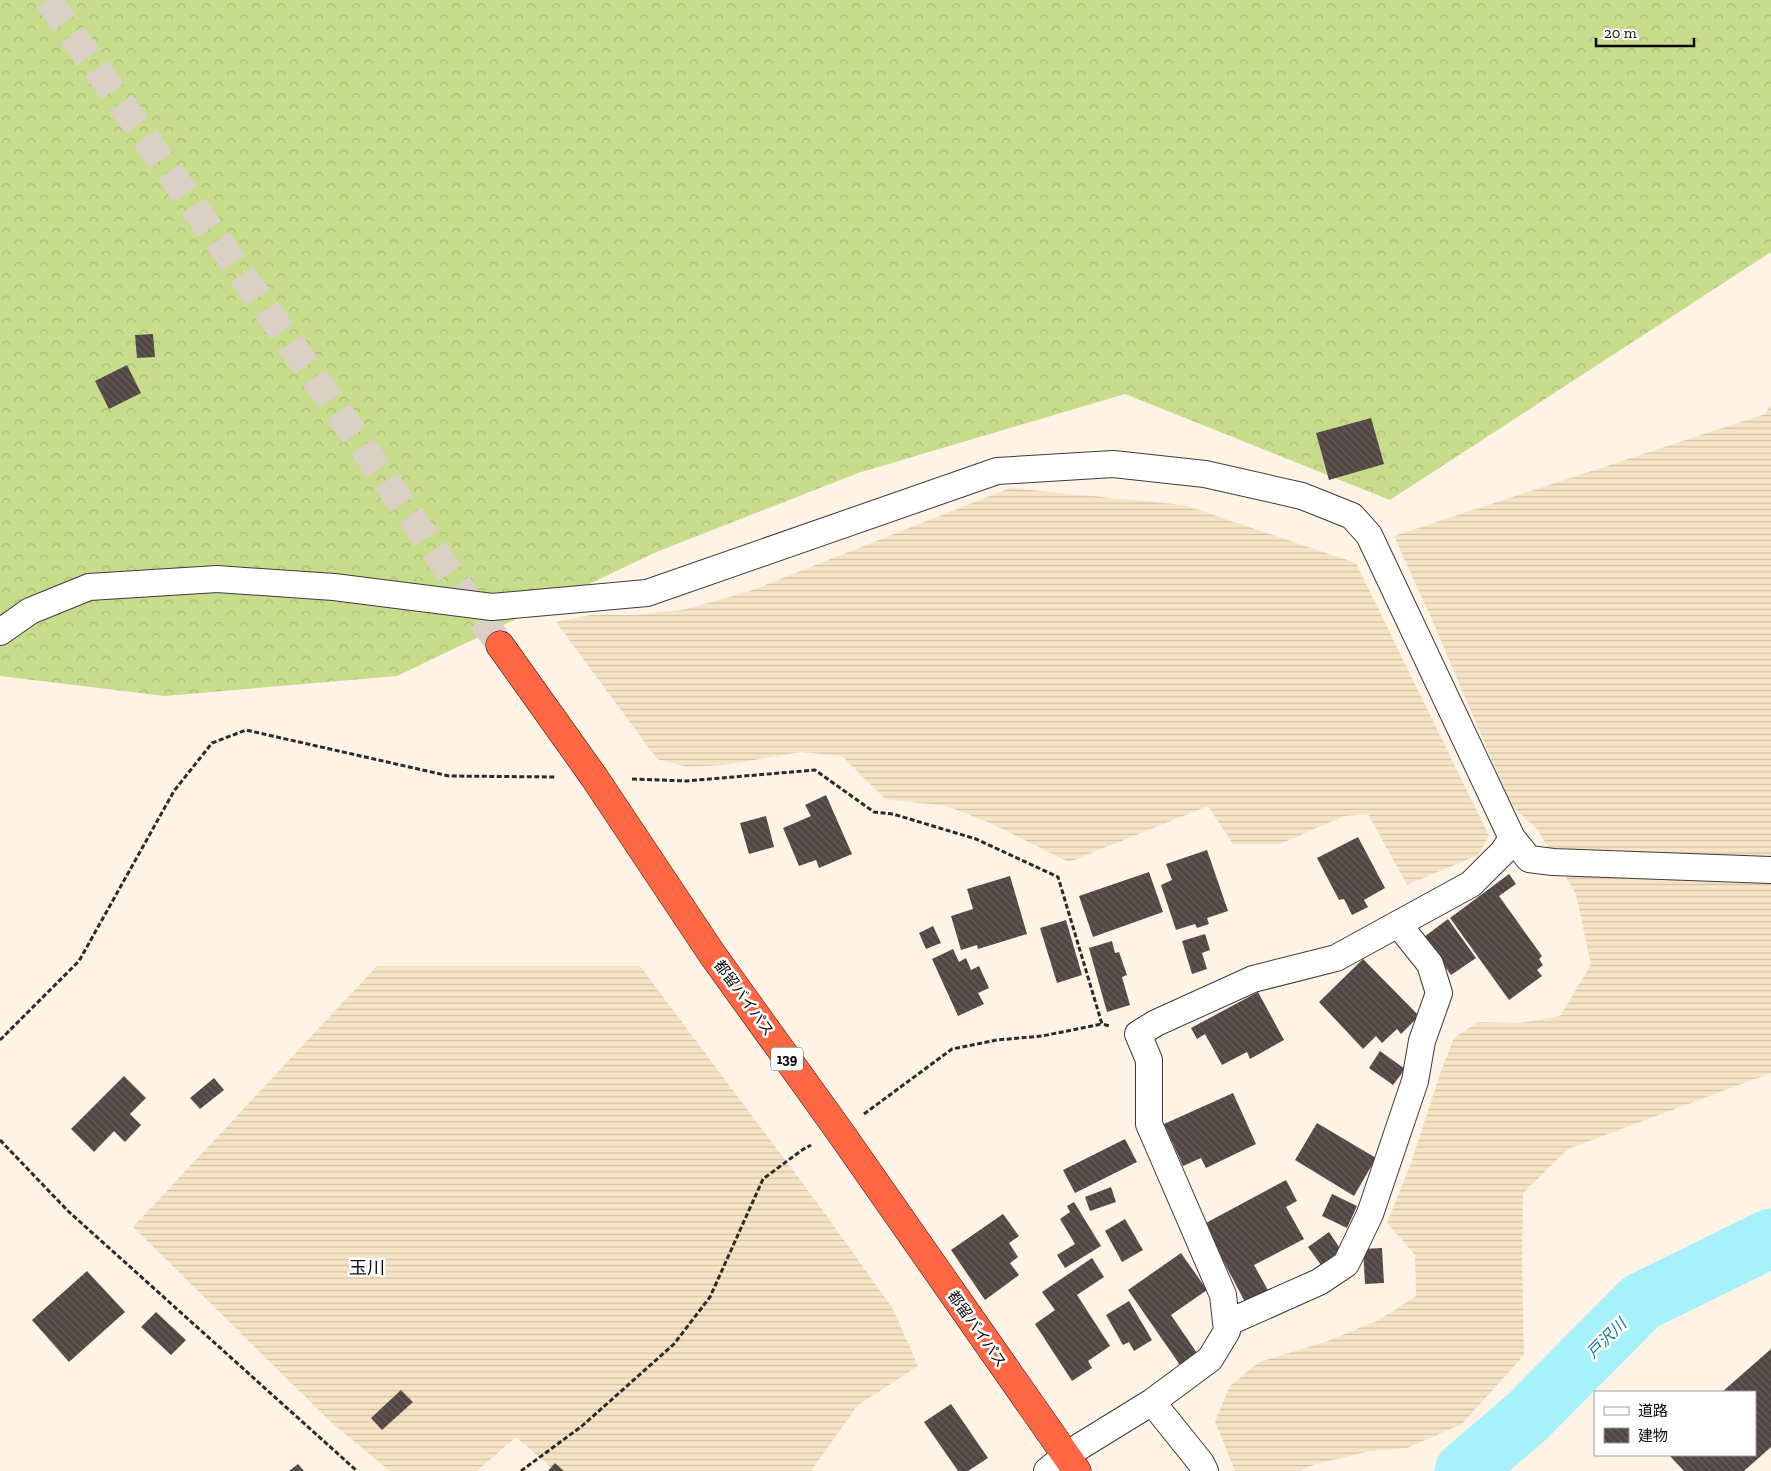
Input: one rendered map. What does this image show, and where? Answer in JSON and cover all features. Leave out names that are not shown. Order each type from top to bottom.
[{"type":"highway","name":"都留バイパス","points":[[500,645],[594,777],[712,954],[840,1132],[1063,1466]]},
{"type":"street","points":[[0,632],[30,611],[88,588],[217,579],[334,587],[492,607],[647,593],[997,471],[1113,464],[1205,474],[1302,496],[1352,516],[1369,534],[1512,838],[1529,858],[1545,861],[1771,870]]},
{"type":"street","points":[[1063,1466],[1210,1359],[1227,1331],[1223,1295],[1149,1124],[1150,1060],[1138,1034],[1156,1023],[1253,979],[1336,958],[1471,884],[1502,852],[1512,838]]},
{"type":"street","points":[[1227,1323],[1319,1282],[1346,1264],[1370,1214],[1415,1081],[1422,1041],[1439,993],[1430,964],[1398,924]]},
{"type":"street","points":[[1152,1402],[1205,1471]]},
{"type":"path","points":[[0,1040],[79,961],[174,791],[212,743],[246,730],[448,776],[594,777],[686,781],[816,770],[874,812],[893,814],[976,839],[1058,877],[1102,1024]]},
{"type":"path","points":[[521,1471],[582,1426],[674,1344],[710,1297],[763,1179],[802,1150],[840,1132],[952,1049],[997,1040],[1042,1036],[1102,1024],[1138,1034]]},
{"type":"path","points":[[0,1140],[68,1211],[357,1471]]},
{"type":"shaded area","points":[[1771,405],[1771,1073],[1568,1149],[1523,1193],[1524,1355],[1462,1424],[1407,1448],[1370,1451],[1316,1464],[1300,1471],[1235,1471],[1215,1421],[1230,1386],[1259,1362],[1325,1342],[1379,1320],[1416,1296],[1415,1255],[1387,1223],[1410,1166],[1440,1074],[1454,1038],[1478,1022],[1519,1023],[1560,1016],[1591,965],[1576,894],[1537,829],[1511,805],[1394,536],[1765,414]]},
{"type":"shaded area","points":[[1010,488],[1184,505],[1356,563],[1489,836],[1478,855],[1407,885],[1368,814],[1344,816],[1280,844],[1233,844],[1208,806],[1069,862],[992,824],[947,806],[885,799],[842,756],[801,752],[724,765],[687,767],[657,759],[556,622],[591,615],[636,615],[687,609],[750,591]]},
{"type":"shaded area","points":[[377,966],[640,966],[821,1208],[893,1309],[918,1366],[857,1406],[811,1471],[555,1471],[516,1437],[477,1471],[390,1471],[333,1424],[133,1227]]},
{"type":"green space","points":[[0,0],[1771,0],[1771,252],[1390,500],[1125,394],[858,473],[654,553],[397,676],[165,696],[0,676]]},
{"type":"building","points":[[153,334],[155,357],[137,358],[135,335]]},
{"type":"building","points":[[127,365],[141,393],[109,409],[95,381]]},
{"type":"building","points":[[1371,418],[1384,464],[1329,480],[1316,433]]},
{"type":"building","points":[[826,795],[852,854],[819,868],[816,860],[799,866],[783,828],[811,816],[805,805]]},
{"type":"building","points":[[766,816],[774,847],[749,854],[740,823]]},
{"type":"building","points":[[1358,837],[1385,888],[1364,900],[1368,907],[1352,915],[1344,899],[1339,900],[1317,858]]},
{"type":"building","points":[[1207,850],[1228,911],[1207,918],[1209,924],[1197,928],[1195,924],[1176,930],[1161,885],[1172,880],[1166,864]]},
{"type":"building","points":[[1149,872],[1163,912],[1093,937],[1079,896]]},
{"type":"building","points":[[1509,874],[1516,884],[1499,896],[1542,956],[1539,959],[1543,965],[1537,970],[1542,976],[1509,1000],[1450,918]]},
{"type":"building","points":[[1010,876],[1027,934],[978,949],[977,945],[961,950],[951,916],[973,909],[967,889]]},
{"type":"building","points":[[1448,919],[1476,958],[1451,975],[1424,937]]},
{"type":"building","points":[[1066,920],[1082,975],[1057,983],[1040,928]]},
{"type":"building","points":[[933,926],[941,943],[926,949],[919,933]]},
{"type":"building","points":[[1205,934],[1210,950],[1202,953],[1207,969],[1192,974],[1182,941]]},
{"type":"building","points":[[1112,941],[1115,953],[1119,952],[1127,975],[1122,977],[1130,1005],[1107,1012],[1089,948]]},
{"type":"building","points":[[953,949],[959,962],[966,958],[971,970],[979,966],[989,988],[978,993],[984,1004],[958,1016],[932,959]]},
{"type":"building","points":[[1363,959],[1419,1016],[1401,1034],[1397,1029],[1382,1043],[1376,1036],[1363,1049],[1319,1002]]},
{"type":"building","points":[[1258,992],[1284,1040],[1250,1059],[1247,1052],[1222,1065],[1205,1034],[1197,1039],[1191,1028]]},
{"type":"building","points":[[1380,1051],[1405,1069],[1393,1085],[1369,1068]]},
{"type":"building","points":[[124,1076],[146,1098],[130,1114],[141,1125],[125,1142],[114,1131],[94,1152],[71,1129]]},
{"type":"building","points":[[214,1078],[224,1090],[200,1109],[190,1098]]},
{"type":"building","points":[[1233,1093],[1256,1144],[1206,1168],[1201,1158],[1183,1166],[1164,1124]]},
{"type":"building","points":[[1317,1123],[1376,1158],[1354,1196],[1295,1160]]},
{"type":"building","points":[[1125,1139],[1137,1162],[1075,1193],[1063,1170]]},
{"type":"building","points":[[1286,1180],[1297,1201],[1286,1207],[1304,1239],[1254,1265],[1269,1292],[1246,1304],[1204,1224]]},
{"type":"building","points":[[1111,1187],[1116,1202],[1090,1211],[1085,1197]]},
{"type":"building","points":[[1332,1194],[1357,1206],[1347,1228],[1322,1216]]},
{"type":"building","points":[[1074,1202],[1101,1246],[1065,1268],[1057,1255],[1075,1244],[1060,1219],[1070,1212],[1067,1206]]},
{"type":"building","points":[[1003,1214],[1019,1236],[1009,1243],[1018,1257],[1010,1263],[1019,1275],[985,1300],[951,1250]]},
{"type":"building","points":[[1125,1219],[1143,1250],[1122,1262],[1105,1231]]},
{"type":"building","points":[[1329,1232],[1341,1250],[1321,1265],[1308,1247]]},
{"type":"building","points":[[1382,1248],[1384,1283],[1365,1284],[1363,1249]]},
{"type":"building","points":[[1181,1253],[1207,1290],[1171,1315],[1197,1353],[1180,1365],[1128,1290]]},
{"type":"building","points":[[1092,1258],[1104,1277],[1077,1295],[1110,1346],[1088,1361],[1092,1368],[1072,1381],[1035,1324],[1055,1310],[1042,1292]]},
{"type":"building","points":[[87,1271],[125,1312],[69,1362],[32,1320]]},
{"type":"building","points":[[1129,1301],[1152,1340],[1134,1351],[1129,1342],[1123,1345],[1106,1315]]},
{"type":"building","points":[[156,1312],[186,1340],[171,1355],[141,1327]]},
{"type":"building","points":[[1771,1349],[1771,1447],[1744,1471],[1684,1471],[1670,1456],[1756,1456],[1756,1391],[1723,1391]]},
{"type":"building","points":[[401,1390],[413,1402],[382,1430],[371,1418]]},
{"type":"building","points":[[951,1404],[988,1458],[968,1471],[958,1471],[924,1422]]},
{"type":"building","points":[[555,1463],[564,1471],[548,1471]]},
{"type":"building","points":[[298,1464],[304,1471],[289,1471]]},
{"type":"waterway","name":"戸沢川","points":[[1464,1471],[1527,1417],[1641,1302],[1771,1238]]},
{"type":"tunnel","points":[[48,0],[305,364],[500,645]]},
{"type":"district","name":"玉川","points":[[367,1268]]}]
